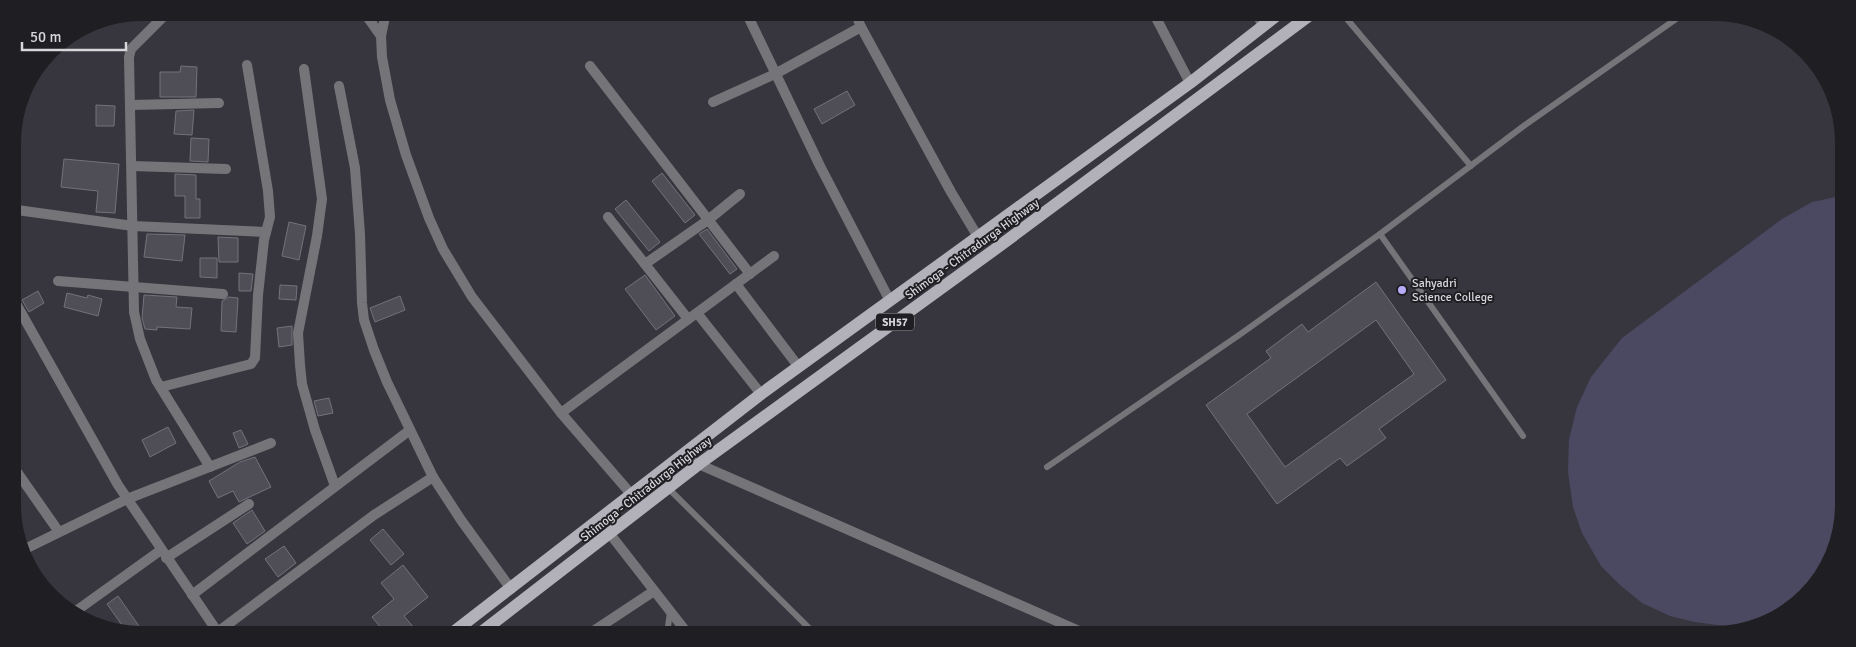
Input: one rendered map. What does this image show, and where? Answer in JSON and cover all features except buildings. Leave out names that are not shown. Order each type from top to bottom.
[{"type":"main road","name":"Shimoga - Chitradurga Highway","points":[[462,626],[798,366],[1190,83],[1269,21]]},
{"type":"main road","name":"Shimoga - Chitradurga Highway","points":[[490,626],[699,464],[994,250],[1302,21]]},
{"type":"street","points":[[1158,21],[1190,83]]},
{"type":"street","points":[[1261,21],[1263,26]]},
{"type":"street","points":[[158,22],[131,49],[129,57],[134,312],[146,358],[161,387],[210,467]]},
{"type":"street","points":[[371,22],[381,36]]},
{"type":"street","points":[[384,22],[381,36],[382,57],[390,100],[406,155],[429,218],[443,249],[472,297],[561,413],[631,494]]},
{"type":"street","points":[[750,22],[774,74],[890,301]]},
{"type":"street","points":[[859,22],[951,192],[978,237]]},
{"type":"street","points":[[713,102],[774,74],[861,27]]},
{"type":"street","points":[[161,387],[254,362],[258,295],[266,232],[270,217],[268,191],[247,65]]},
{"type":"street","points":[[590,66],[750,274]]},
{"type":"street","points":[[304,69],[322,199],[317,236],[298,333],[300,365],[302,384],[315,430],[335,486]]},
{"type":"street","points":[[339,86],[355,168],[364,320],[374,350],[433,477],[461,520],[511,589]]},
{"type":"street","points":[[131,105],[219,103]]},
{"type":"street","points":[[132,166],[226,169]]},
{"type":"street","points":[[645,264],[708,220],[740,194]]},
{"type":"street","points":[[22,211],[132,226],[266,232]]},
{"type":"street","points":[[608,217],[688,319]]},
{"type":"street","points":[[561,413],[774,256]]},
{"type":"street","points":[[58,281],[224,294]]},
{"type":"street","points":[[736,284],[798,366]]},
{"type":"street","points":[[22,313],[127,499],[212,626]]},
{"type":"street","points":[[697,313],[761,394]]},
{"type":"street","points":[[192,595],[410,430]]},
{"type":"street","points":[[29,547],[127,499],[271,444]]},
{"type":"street","points":[[680,456],[1066,625]]},
{"type":"street","points":[[228,626],[374,515],[433,477]]},
{"type":"street","points":[[21,478],[59,532]]},
{"type":"street","points":[[80,608],[164,554],[249,504]]},
{"type":"street","points":[[610,534],[681,626]]},
{"type":"street","points":[[602,626],[654,591]]},
{"type":"lane","points":[[1349,21],[1471,166]]},
{"type":"lane","points":[[1047,467],[1242,333],[1380,234],[1525,125],[1673,21]]},
{"type":"lane","points":[[1380,234],[1523,436]]},
{"type":"lane","points":[[668,488],[806,626]]},
{"type":"lane","points":[[668,626],[670,612]]},
{"type":"shaded area","points":[[1835,197],[1835,505],[1831,536],[1822,558],[1805,585],[1787,601],[1767,613],[1753,619],[1722,625],[1695,622],[1670,616],[1642,603],[1620,585],[1601,566],[1582,533],[1573,507],[1568,472],[1569,439],[1577,407],[1591,377],[1622,338],[1782,219],[1812,202]]},
{"type":"place","name":"Sahyadri Science College","points":[[1402,290]]}]
